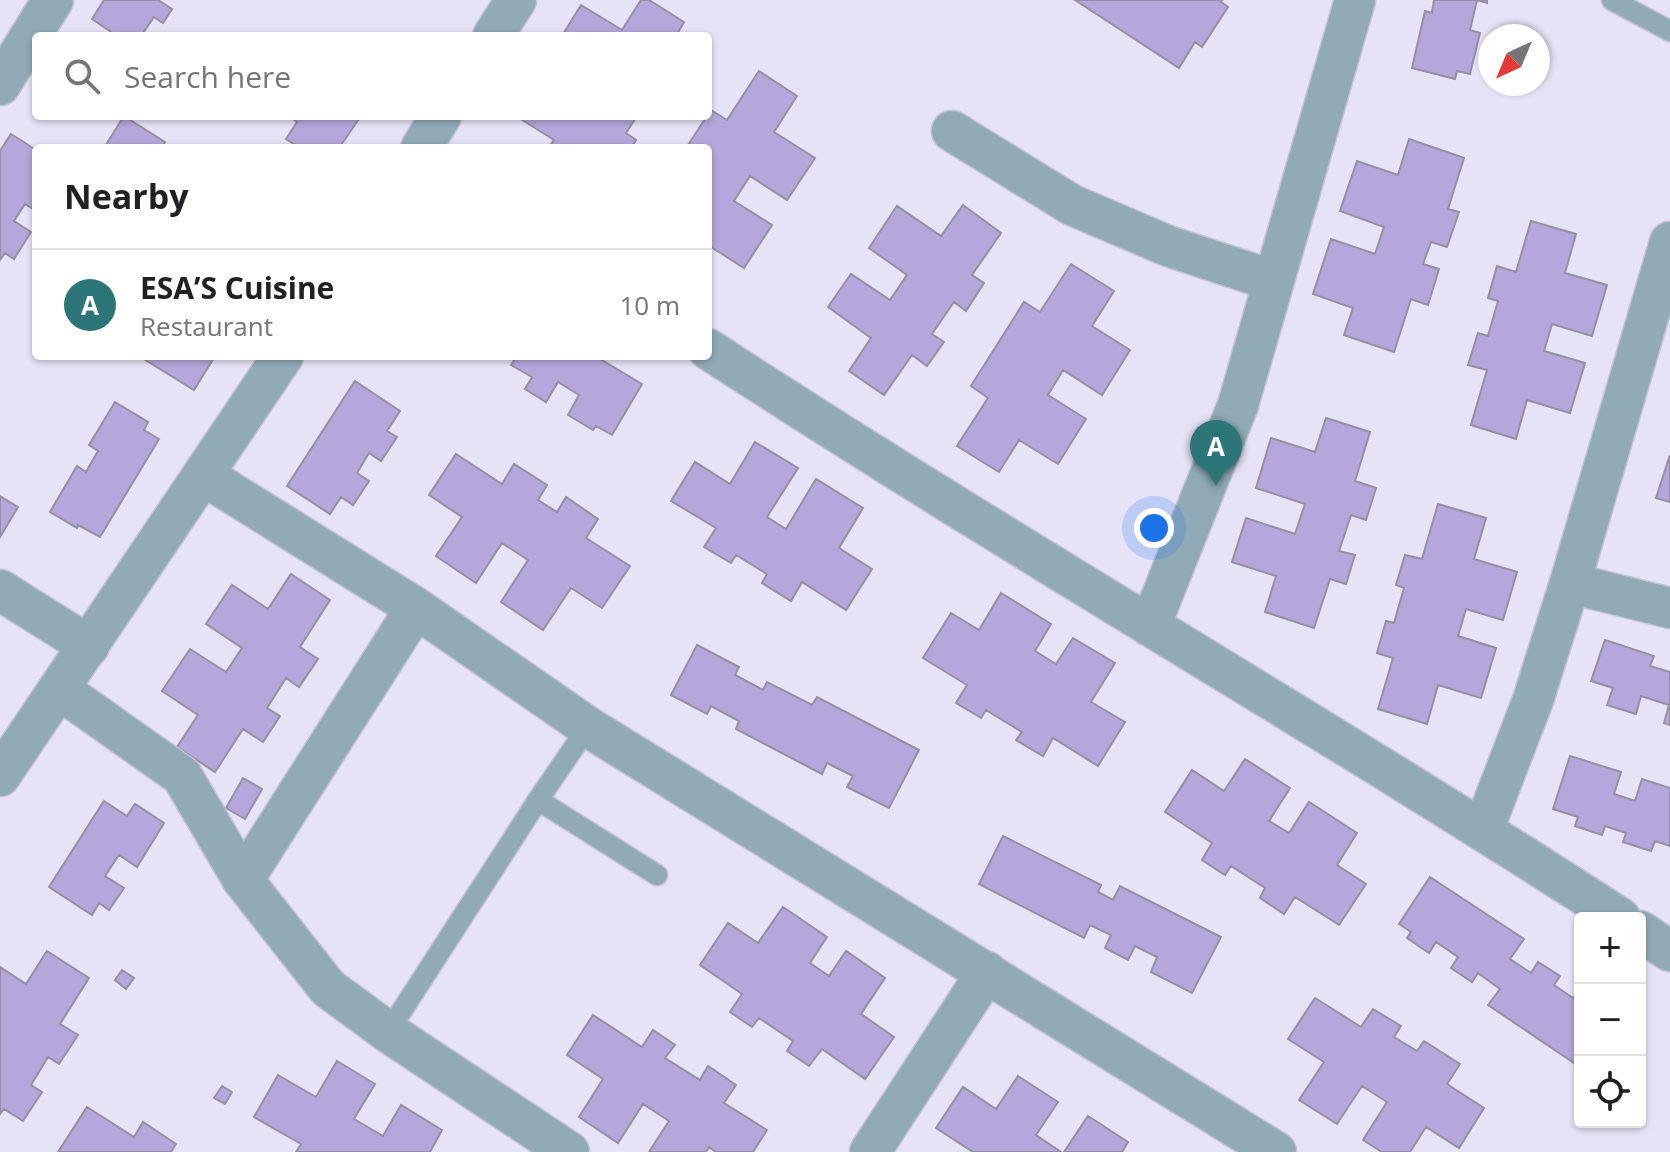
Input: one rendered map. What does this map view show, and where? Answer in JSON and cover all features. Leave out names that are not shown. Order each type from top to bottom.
[{"type":"street","points":[[33,32],[53,0]]},
{"type":"street","points":[[496,32],[516,0]]},
{"type":"street","points":[[1150,626],[1238,405],[1355,0]]},
{"type":"street","points":[[0,85],[32,34]]},
{"type":"street","points":[[424,144],[438,120]]},
{"type":"street","points":[[952,131],[1072,205],[1168,246],[1274,281]]},
{"type":"street","points":[[1483,830],[1533,700],[1670,242]]},
{"type":"street","points":[[712,352],[1611,912]]},
{"type":"street","points":[[0,776],[280,360]]},
{"type":"street","points":[[203,475],[416,608],[588,727],[1276,1152]]},
{"type":"street","points":[[1570,583],[1670,608]]},
{"type":"street","points":[[0,590],[89,646]]},
{"type":"street","points":[[243,880],[416,608]]},
{"type":"street","points":[[59,689],[182,776],[243,880],[328,988],[388,1032],[569,1152]]},
{"type":"street","points":[[1646,935],[1670,951]]},
{"type":"street","points":[[870,1152],[987,972]]},
{"type":"lane","points":[[1612,0],[1670,31]]},
{"type":"lane","points":[[388,1032],[588,727]]},
{"type":"lane","points":[[538,800],[657,875]]},
{"type":"building","points":[[104,0],[158,0],[172,9],[163,23],[154,17],[144,32],[111,32],[92,19]]},
{"type":"building","points":[[641,0],[649,0],[684,22],[678,32],[564,32],[581,5],[622,30]]},
{"type":"building","points":[[1075,0],[1222,0],[1228,7],[1202,47],[1195,42],[1179,68]]},
{"type":"building","points":[[1434,0],[1477,0],[1470,30],[1478,32],[1478,41],[1470,74],[1457,71],[1455,79],[1412,68],[1425,11],[1432,13]]},
{"type":"building","points":[[759,71],[797,96],[774,132],[815,158],[787,200],[750,176],[734,201],[772,225],[744,268],[712,248],[712,144],[689,144],[704,120],[712,120],[712,111],[727,120]]},
{"type":"building","points":[[122,120],[130,120],[165,142],[164,144],[106,144]]},
{"type":"building","points":[[294,120],[358,120],[342,144],[294,144],[286,139],[297,122]]},
{"type":"building","points":[[522,120],[634,120],[626,133],[636,140],[634,144],[551,144],[554,140]]},
{"type":"building","points":[[11,134],[32,147],[32,208],[25,204],[14,221],[31,232],[14,259],[5,253],[0,260],[0,151]]},
{"type":"building","points":[[1409,139],[1464,158],[1448,209],[1459,212],[1447,247],[1431,242],[1423,264],[1439,269],[1428,305],[1411,299],[1394,352],[1344,335],[1353,308],[1313,294],[1331,239],[1375,254],[1384,227],[1340,211],[1357,161],[1398,175]]},
{"type":"building","points":[[963,205],[1001,233],[972,275],[984,283],[966,311],[954,302],[932,334],[944,342],[927,366],[912,355],[884,395],[849,371],[871,338],[828,307],[851,274],[890,300],[907,275],[869,248],[897,206],[941,236]]},
{"type":"building","points":[[1531,221],[1576,234],[1565,273],[1607,285],[1592,336],[1552,324],[1544,351],[1585,363],[1570,413],[1527,400],[1516,439],[1471,425],[1487,370],[1468,365],[1478,333],[1488,336],[1498,301],[1488,298],[1497,266],[1516,272]]},
{"type":"building","points":[[1071,264],[1114,291],[1092,326],[1130,350],[1102,395],[1063,370],[1048,395],[1086,419],[1058,464],[1019,440],[999,472],[957,446],[988,398],[971,386],[1024,302],[1040,312]]},
{"type":"building","points":[[145,360],[213,360],[194,390]]},
{"type":"building","points":[[514,360],[602,360],[642,384],[612,435],[596,426],[593,430],[568,415],[579,395],[558,382],[546,402],[525,389],[532,377],[511,365]]},
{"type":"building","points":[[355,381],[400,411],[387,431],[397,437],[381,461],[369,453],[357,473],[369,481],[353,505],[341,497],[330,514],[287,486]]},
{"type":"building","points":[[115,402],[148,422],[144,430],[159,439],[100,537],[50,512],[77,466],[86,472],[98,451],[89,445]]},
{"type":"building","points":[[1326,418],[1370,432],[1355,481],[1376,488],[1366,520],[1351,515],[1339,551],[1355,555],[1346,584],[1330,579],[1314,628],[1265,612],[1276,576],[1232,562],[1246,518],[1295,534],[1305,504],[1256,488],[1271,438],[1315,452]]},
{"type":"building","points":[[755,442],[798,468],[767,517],[786,529],[816,479],[863,508],[839,548],[872,569],[846,610],[802,582],[791,601],[762,583],[767,574],[736,555],[731,563],[704,547],[716,528],[671,501],[695,462],[730,484]]},
{"type":"building","points":[[456,454],[502,484],[514,464],[547,485],[538,500],[557,512],[566,497],[598,519],[586,538],[630,566],[602,608],[571,588],[543,630],[501,602],[528,560],[502,543],[476,583],[436,556],[462,517],[429,495]]},
{"type":"building","points":[[1670,455],[1670,502],[1656,498]]},
{"type":"building","points":[[0,496],[18,507],[0,537]]},
{"type":"building","points":[[1438,504],[1486,518],[1474,559],[1517,572],[1503,620],[1466,609],[1458,636],[1496,648],[1481,698],[1438,685],[1427,724],[1378,709],[1393,658],[1377,653],[1386,621],[1394,623],[1404,588],[1396,585],[1405,555],[1422,559]]},
{"type":"building","points":[[291,574],[330,600],[300,647],[318,659],[299,687],[286,678],[267,708],[280,716],[263,742],[243,729],[215,772],[177,747],[198,715],[162,691],[190,649],[226,672],[242,648],[206,624],[232,585],[268,609]]},
{"type":"building","points":[[1001,593],[1051,624],[1035,651],[1056,664],[1073,638],[1115,663],[1091,702],[1125,722],[1098,766],[1053,738],[1043,756],[1016,740],[1022,732],[986,710],[981,718],[956,703],[967,685],[923,658],[951,613],[979,630]]},
{"type":"building","points":[[1605,640],[1654,656],[1650,666],[1670,672],[1670,725],[1664,723],[1669,705],[1641,696],[1636,714],[1607,705],[1613,688],[1591,681]]},
{"type":"building","points":[[697,645],[739,667],[735,675],[763,690],[767,682],[812,705],[817,697],[919,750],[889,808],[847,787],[853,776],[827,763],[822,774],[736,729],[739,721],[711,706],[707,714],[671,695]]},
{"type":"building","points":[[1570,756],[1621,772],[1614,794],[1635,801],[1642,779],[1670,788],[1670,846],[1655,841],[1651,851],[1623,842],[1626,833],[1605,826],[1602,835],[1575,826],[1578,817],[1553,809]]},
{"type":"building","points":[[1245,759],[1290,788],[1269,821],[1289,833],[1309,802],[1357,833],[1337,865],[1366,884],[1339,925],[1295,897],[1284,914],[1260,898],[1265,888],[1231,866],[1225,875],[1202,860],[1212,843],[1165,812],[1192,770],[1224,791]]},
{"type":"building","points":[[243,778],[262,789],[245,819],[226,808]]},
{"type":"building","points":[[104,801],[127,816],[135,804],[164,823],[137,867],[119,855],[105,876],[124,888],[109,910],[99,903],[92,915],[49,887]]},
{"type":"building","points":[[1003,836],[1101,885],[1098,892],[1113,900],[1120,886],[1221,937],[1192,993],[1151,972],[1157,957],[1135,946],[1128,960],[1105,948],[1111,935],[1090,925],[1084,938],[979,884]]},
{"type":"building","points":[[1430,877],[1524,939],[1510,959],[1531,973],[1538,962],[1560,976],[1554,985],[1574,997],[1574,1063],[1488,1005],[1500,989],[1478,973],[1472,982],[1451,968],[1458,957],[1436,942],[1429,953],[1407,938],[1411,932],[1399,924]]},
{"type":"building","points":[[783,907],[827,937],[810,963],[829,976],[846,951],[885,978],[861,1014],[894,1037],[865,1079],[822,1049],[809,1066],[787,1051],[793,1041],[759,1018],[752,1027],[730,1012],[742,994],[700,965],[728,923],[758,943]]},
{"type":"building","points":[[47,951],[89,978],[60,1024],[78,1035],[59,1064],[48,1057],[31,1085],[42,1092],[23,1121],[4,1109],[0,1114],[0,967],[26,984]]},
{"type":"building","points":[[122,970],[134,978],[126,989],[115,980]]},
{"type":"building","points":[[1315,998],[1361,1027],[1373,1009],[1401,1026],[1394,1037],[1417,1051],[1424,1041],[1460,1064],[1447,1084],[1484,1108],[1459,1148],[1426,1127],[1410,1152],[1382,1152],[1363,1140],[1387,1102],[1362,1086],[1337,1124],[1299,1100],[1324,1062],[1288,1039]]},
{"type":"building","points":[[593,1015],[642,1047],[653,1030],[675,1045],[665,1058],[700,1080],[708,1066],[736,1085],[724,1103],[767,1130],[753,1152],[716,1152],[709,1147],[706,1152],[649,1152],[669,1121],[643,1104],[618,1143],[579,1117],[603,1079],[567,1055]]},
{"type":"building","points":[[337,1061],[375,1084],[354,1119],[383,1136],[401,1105],[442,1130],[430,1152],[296,1152],[301,1144],[254,1117],[278,1075],[316,1097]]},
{"type":"building","points":[[1018,1076],[1058,1102],[1036,1135],[1061,1152],[973,1152],[936,1128],[963,1087],[996,1109]]},
{"type":"building","points":[[222,1086],[232,1092],[225,1104],[214,1098]]},
{"type":"building","points":[[87,1107],[134,1137],[143,1122],[176,1144],[171,1152],[58,1152]]},
{"type":"building","points":[[1088,1116],[1128,1142],[1122,1152],[1064,1152]]},
{"type":"place","name":"ESA’S Cuisine","points":[[1216,486]]}]
